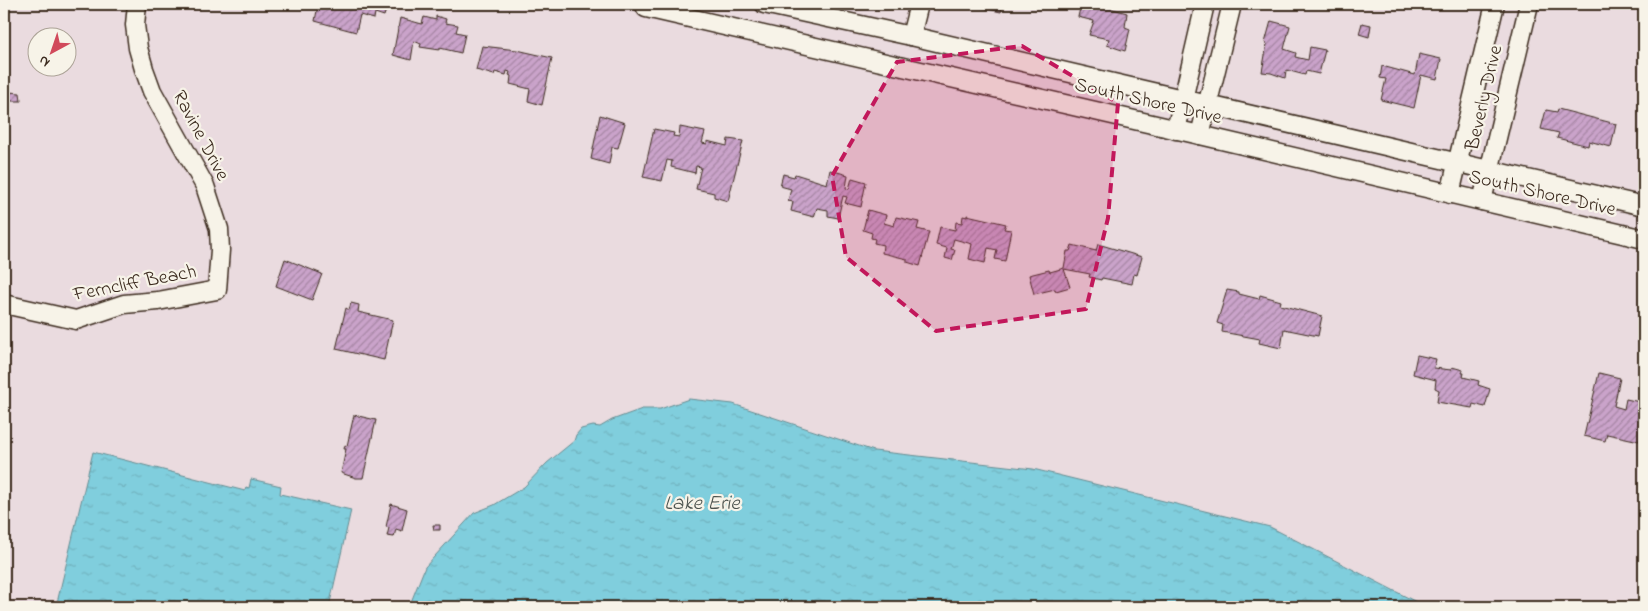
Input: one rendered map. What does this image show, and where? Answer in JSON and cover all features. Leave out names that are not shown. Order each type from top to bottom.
[{"type":"street","name":"Ravine Drive","points":[[137,4],[135,25],[137,40],[152,91],[205,186],[219,229],[220,250],[217,290]]},
{"type":"street","name":"South Shore Drive","points":[[644,4],[646,8],[1200,135],[1644,240]]},
{"type":"street","name":"South Shore Drive","points":[[764,4],[1183,98],[1644,206]]},
{"type":"street","points":[[912,36],[919,4]]},
{"type":"street","points":[[1176,130],[1205,4]]},
{"type":"street","points":[[1200,135],[1232,4]]},
{"type":"street","name":"Beverly Drive","points":[[1450,194],[1495,4]]},
{"type":"street","name":"Beverly Drive","points":[[1482,201],[1529,4]]},
{"type":"street","name":"Ferncliff Beach","points":[[4,304],[76,320],[124,304],[217,290]]},
{"type":"highlighted area","points":[[1022,46],[1118,103],[1108,218],[1086,309],[936,331],[846,257],[832,176],[897,62]]},
{"type":"water","name":"Lake Erie","points":[[689,399],[733,404],[874,451],[1033,469],[1270,527],[1426,607],[409,607],[425,567],[474,513],[494,505],[524,487],[547,463],[574,441],[581,429],[593,426],[600,427],[612,420],[642,409],[660,409]]},
{"type":"water","points":[[93,452],[245,491],[246,487],[249,488],[251,479],[281,486],[280,494],[351,510],[329,607],[56,607]]},
{"type":"building","points":[[326,4],[388,4],[384,16],[375,13],[374,19],[360,15],[356,32],[315,21],[318,5],[326,7]]},
{"type":"building","points":[[966,4],[1003,4],[1001,12]]},
{"type":"building","points":[[1081,4],[1099,4],[1127,13],[1125,27],[1130,29],[1125,51],[1107,45],[1109,39],[1089,35],[1094,21],[1078,17]]},
{"type":"building","points":[[436,16],[446,19],[445,23],[458,25],[456,32],[465,34],[461,53],[440,48],[440,50],[420,47],[421,44],[414,41],[411,60],[393,55],[400,18],[422,24],[424,17],[436,20]]},
{"type":"building","points":[[1271,21],[1290,26],[1284,49],[1296,53],[1295,57],[1308,60],[1310,47],[1325,50],[1319,74],[1306,71],[1305,75],[1286,70],[1285,78],[1262,72],[1267,44],[1265,43]]},
{"type":"building","points":[[1362,23],[1371,25],[1369,37],[1359,34]]},
{"type":"building","points":[[482,46],[517,50],[552,58],[542,105],[528,101],[530,89],[510,84],[510,72],[507,71],[506,75],[495,72],[494,75],[476,70]]},
{"type":"building","points":[[1419,54],[1441,59],[1437,79],[1421,75],[1414,108],[1381,100],[1386,79],[1380,78],[1382,66],[1415,75]]},
{"type":"building","points":[[9,92],[20,93],[21,101],[9,101]]},
{"type":"building","points":[[1558,109],[1616,124],[1611,147],[1589,141],[1588,146],[1557,138],[1559,133],[1541,129],[1546,110],[1557,112]]},
{"type":"building","points":[[600,115],[625,123],[618,148],[612,147],[609,164],[591,159]]},
{"type":"building","points":[[680,127],[705,132],[702,143],[707,144],[707,141],[727,146],[728,139],[743,141],[728,201],[714,197],[714,193],[696,189],[701,167],[696,166],[695,173],[671,167],[672,161],[667,160],[662,181],[643,177],[654,129],[674,133],[673,136],[679,137]]},
{"type":"building","points":[[1644,137],[1644,157],[1640,156]]},
{"type":"building","points":[[830,170],[848,175],[846,188],[849,189],[852,178],[866,182],[861,207],[845,203],[847,197],[843,196],[838,218],[828,216],[828,210],[817,208],[814,217],[791,211],[793,202],[788,201],[791,189],[780,186],[783,174],[794,177],[795,174],[827,184]]},
{"type":"building","points":[[868,210],[886,215],[884,223],[894,226],[896,217],[919,222],[917,229],[929,232],[920,266],[907,262],[907,259],[882,253],[883,245],[874,243],[875,239],[871,238],[872,233],[863,230]]},
{"type":"building","points":[[967,215],[1006,224],[1004,229],[1011,230],[1005,261],[995,259],[997,250],[988,248],[985,263],[969,259],[972,244],[954,239],[951,249],[955,250],[952,260],[945,258],[947,248],[936,245],[940,227],[955,230],[956,222],[962,223],[963,216],[967,217]]},
{"type":"building","points":[[1098,244],[1142,257],[1137,275],[1134,274],[1132,284],[1102,278],[1101,280],[1089,277],[1090,274],[1064,269],[1070,287],[1034,294],[1029,275],[1064,268],[1067,251],[1070,251],[1072,245],[1096,251]]},
{"type":"building","points":[[285,259],[322,274],[312,300],[276,286]]},
{"type":"building","points":[[1227,290],[1259,299],[1260,295],[1281,301],[1280,305],[1322,316],[1318,336],[1284,329],[1281,348],[1259,343],[1260,339],[1222,332],[1223,325],[1217,323]]},
{"type":"building","points":[[351,303],[359,305],[358,312],[393,320],[384,360],[336,349],[346,308],[349,310]]},
{"type":"building","points":[[1417,355],[1436,359],[1434,368],[1451,370],[1452,367],[1463,370],[1463,377],[1479,381],[1478,385],[1490,389],[1485,407],[1473,404],[1472,408],[1437,402],[1439,390],[1435,388],[1436,380],[1413,374]]},
{"type":"building","points":[[1599,373],[1620,378],[1614,406],[1624,409],[1626,399],[1644,403],[1642,412],[1644,413],[1644,442],[1607,434],[1605,441],[1584,436]]},
{"type":"building","points":[[354,415],[376,420],[363,478],[356,478],[341,473],[346,449],[344,449],[345,445],[347,446]]},
{"type":"building","points":[[391,504],[407,509],[402,531],[396,529],[394,537],[387,536],[389,528],[386,527]]},
{"type":"building","points":[[433,525],[440,525],[440,530],[434,530]]}]
